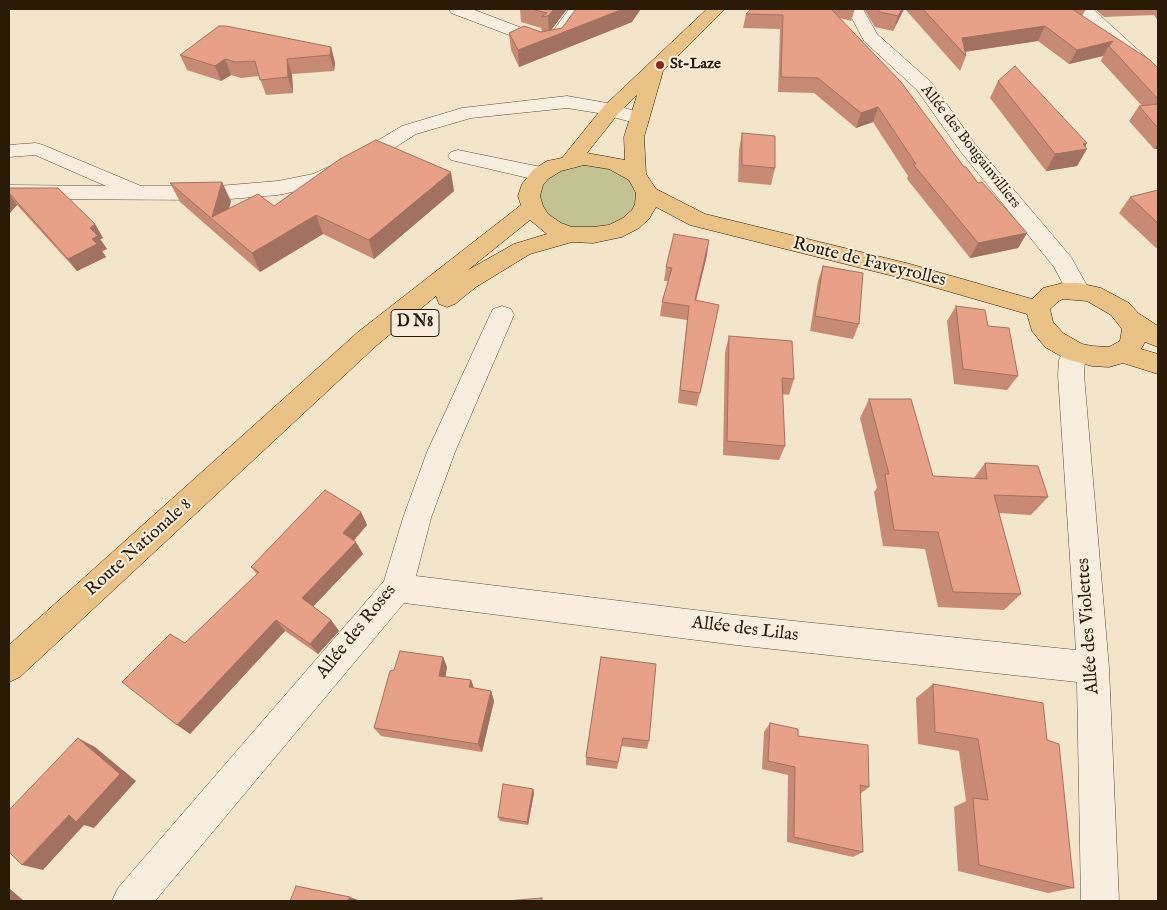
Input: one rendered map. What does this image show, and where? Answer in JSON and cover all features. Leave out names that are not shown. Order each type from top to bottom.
[{"type":"main road","points":[[570,161],[611,110],[718,9]]},
{"type":"main road","points":[[642,184],[613,163],[584,159],[554,166],[541,174],[533,184],[529,196],[532,207],[540,219],[553,228],[571,234],[593,235],[614,232],[631,223],[641,214],[646,204],[634,137],[654,71]]},
{"type":"main road","name":"Route de Faveyrolles","points":[[642,184],[698,220]]},
{"type":"main road","name":"Route Nationale 8","points":[[9,666],[367,339],[532,207]]},
{"type":"main road","name":"Route de Faveyrolles","points":[[631,223],[698,220],[910,272],[1038,309]]},
{"type":"main road","name":"Route Nationale 8","points":[[269,429],[383,348],[468,281],[522,249],[571,234]]},
{"type":"main road","points":[[1129,319],[1134,329],[1134,338],[1130,347],[1123,353],[1109,357],[1092,356],[1075,352],[1054,340],[1041,324],[1038,309],[1043,300],[1051,294],[1063,291],[1093,294],[1108,300],[1129,319],[1158,338]]},
{"type":"main road","points":[[1123,353],[1158,364]]},
{"type":"street","points":[[457,9],[541,42],[556,39],[578,9]]},
{"type":"street","name":"Allée des Bougainvilliers","points":[[855,9],[870,36],[924,86],[968,148],[1063,263],[1078,291]]},
{"type":"street","points":[[1084,9],[1158,78]]},
{"type":"street","points":[[9,192],[218,193],[278,188],[319,180],[359,161],[409,130],[469,112],[568,102],[611,110],[639,118]]},
{"type":"street","points":[[9,151],[36,150],[52,154],[140,193]]},
{"type":"street","points":[[458,156],[541,174]]},
{"type":"street","name":"Allée des Roses","points":[[131,901],[397,588],[417,518],[441,452],[502,315]]},
{"type":"street","name":"Allée des Violettes","points":[[1075,352],[1072,360],[1071,375],[1093,668],[1100,901]]},
{"type":"street","name":"Allée des Lilas","points":[[397,588],[736,630],[1093,668]]},
{"type":"green space","points":[[613,163],[647,193],[614,232],[553,228],[533,184],[554,166]]},
{"type":"building","points":[[531,9],[554,9],[548,16],[541,17],[547,13]]},
{"type":"building","points":[[576,9],[623,9],[518,50],[509,33],[524,26],[541,32],[562,28]]},
{"type":"building","points":[[751,9],[831,9],[901,82],[964,167],[966,167],[978,183],[982,182],[1027,233],[978,243],[913,164],[916,164],[878,107],[861,113],[818,78],[781,77],[783,15],[746,14]]},
{"type":"building","points":[[877,9],[902,9],[898,16],[880,12]]},
{"type":"building","points":[[923,9],[1072,9],[1150,60],[1158,68],[1158,99],[1109,46],[1113,41],[1077,50],[1045,26],[962,38],[966,56]]},
{"type":"building","points":[[219,26],[331,47],[330,55],[287,59],[288,77],[260,80],[255,61],[236,62],[225,59],[215,66],[180,55]]},
{"type":"building","points":[[1015,66],[1087,143],[1083,144],[1087,149],[1055,154],[998,81]]},
{"type":"building","points":[[1158,104],[1158,128],[1139,106]]},
{"type":"building","points":[[742,133],[775,136],[775,168],[742,165]]},
{"type":"building","points":[[376,140],[451,172],[369,240],[316,215],[252,253],[170,183],[222,182],[212,217],[258,194],[274,206],[340,159]]},
{"type":"building","points":[[9,188],[58,188],[95,224],[90,228],[98,236],[92,239],[97,244],[68,259],[9,193]]},
{"type":"building","points":[[1158,190],[1158,223],[1130,197]]},
{"type":"building","points":[[674,234],[709,240],[695,300],[719,305],[700,393],[680,390],[689,306],[662,302],[672,268],[666,267]]},
{"type":"building","points":[[823,266],[863,273],[859,324],[815,316]]},
{"type":"building","points":[[956,306],[985,310],[988,326],[1009,328],[1018,376],[963,369]]},
{"type":"building","points":[[729,336],[792,341],[794,379],[782,378],[785,446],[727,441]]},
{"type":"building","points":[[869,399],[911,399],[933,476],[987,479],[985,463],[1038,466],[1048,497],[994,495],[1021,594],[953,592],[938,532],[894,530],[885,474],[889,474]]},
{"type":"building","points":[[325,490],[361,512],[343,533],[356,542],[302,598],[331,620],[310,644],[276,620],[177,725],[122,682],[170,634],[185,643],[259,572],[251,567]]},
{"type":"building","points":[[400,651],[443,657],[439,676],[471,680],[469,687],[491,691],[478,744],[374,728],[390,671],[394,670]]},
{"type":"building","points":[[601,657],[656,664],[649,741],[623,738],[618,762],[586,757]]},
{"type":"building","points":[[933,684],[1043,703],[1047,740],[1059,744],[1074,888],[979,865],[973,798],[988,800],[978,739],[935,732]]},
{"type":"building","points":[[770,723],[798,729],[798,736],[868,745],[869,787],[860,785],[863,852],[794,837],[795,767],[768,761]]},
{"type":"building","points":[[78,738],[120,774],[76,822],[69,815],[22,865],[9,852],[9,810]]},
{"type":"building","points":[[503,784],[533,789],[527,822],[498,817]]},
{"type":"building","points":[[296,886],[350,897],[348,901],[290,901]]},
{"type":"building","points":[[542,898],[542,901],[506,901]]},
{"type":"place","name":"St-Laze","points":[[660,65]]}]
